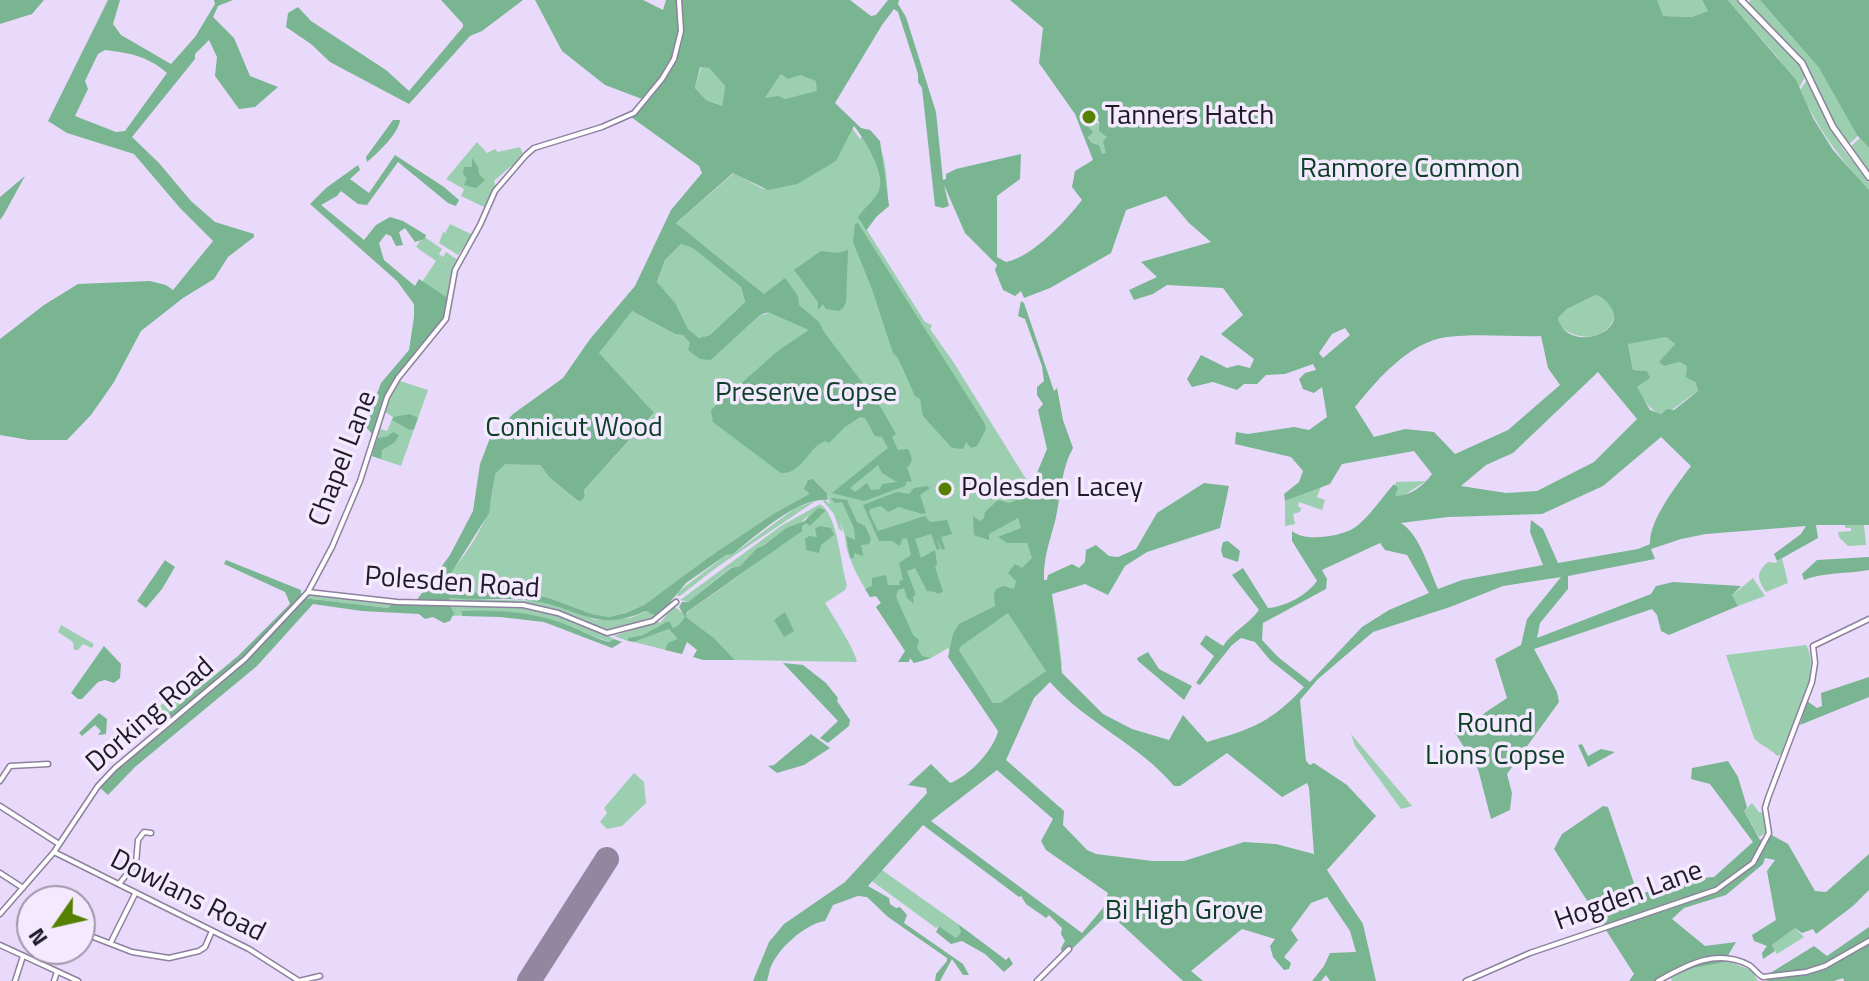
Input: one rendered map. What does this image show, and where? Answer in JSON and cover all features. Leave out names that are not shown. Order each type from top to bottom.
[{"type":"street","name":"Chapel Lane","points":[[308,592],[332,547],[360,481],[387,397],[398,378],[446,319],[455,270],[495,191],[534,148],[602,127],[634,113],[674,59],[681,31],[679,0]]},
{"type":"street","points":[[1741,0],[1802,63],[1833,127],[1869,177]]},
{"type":"street","name":"Polesden Road","points":[[308,592],[397,602],[523,605],[558,613],[607,633],[653,621],[676,602]]},
{"type":"street","name":"Dorking Road","points":[[26,885],[60,845],[98,786],[115,768],[245,659],[308,592]]},
{"type":"street","name":"Hogden Lane","points":[[1466,981],[1530,953],[1716,890],[1753,863],[1769,833],[1765,808],[1814,674],[1813,646],[1869,619]]},
{"type":"street","points":[[0,781],[12,766],[48,764]]},
{"type":"street","points":[[0,806],[60,845]]},
{"type":"street","points":[[119,884],[136,863],[139,837],[144,832],[151,833]]},
{"type":"street","name":"Dowlans Road","points":[[54,852],[249,949],[299,981]]},
{"type":"street","points":[[0,873],[18,885]]},
{"type":"street","points":[[111,942],[136,893]]},
{"type":"street","name":"Dorking Road","points":[[0,914],[16,896]]},
{"type":"street","points":[[96,937],[132,952],[175,958],[203,949],[212,931]]},
{"type":"street","points":[[1658,981],[1689,964],[1719,957],[1749,965],[1763,977],[1806,972],[1836,961],[1869,941]]},
{"type":"street","points":[[1037,981],[1069,949]]},
{"type":"street","points":[[42,965],[78,981]]},
{"type":"street","points":[[54,981],[57,972]]},
{"type":"street","points":[[299,981],[320,976]]},
{"type":"green space","points":[[0,0],[44,0],[32,14],[0,24]]},
{"type":"green space","points":[[108,0],[120,0],[113,24],[121,35],[171,64],[195,37],[215,4],[214,0],[233,0],[218,6],[213,17],[234,38],[250,76],[278,87],[255,107],[239,109],[215,76],[217,57],[209,40],[132,137],[191,201],[215,222],[254,234],[254,237],[228,257],[214,279],[183,298],[141,331],[114,382],[91,415],[67,440],[29,440],[0,435],[0,339],[44,305],[78,284],[150,281],[173,290],[213,241],[134,154],[67,133],[48,121]],"holes":[[[105,50],[145,59],[167,73],[125,131],[116,132],[75,116],[88,89],[85,81],[98,54]]]},
{"type":"green space","points":[[441,0],[523,0],[482,31],[470,36],[409,104],[330,62],[286,27],[288,13],[298,7],[311,21],[386,70],[409,91],[463,27]]},
{"type":"green space","points":[[535,0],[643,0],[663,10],[666,0],[850,0],[871,16],[876,15],[888,0],[899,0],[936,112],[943,180],[946,174],[956,169],[1021,154],[1020,179],[997,196],[997,257],[1006,262],[1037,246],[1058,228],[1082,200],[1072,187],[1075,171],[1093,160],[1075,114],[1039,63],[1043,28],[1010,0],[1657,0],[1663,16],[1692,17],[1708,11],[1702,0],[1728,0],[1796,80],[1813,118],[1833,150],[1869,190],[1869,525],[1816,525],[1818,538],[1777,561],[1774,554],[1801,534],[1806,526],[1681,539],[1651,549],[1655,559],[1568,576],[1568,589],[1540,623],[1537,638],[1651,594],[1656,586],[1673,582],[1741,586],[1732,595],[1738,606],[1669,635],[1661,631],[1652,609],[1534,649],[1557,692],[1559,702],[1507,774],[1512,793],[1510,810],[1491,819],[1478,769],[1455,733],[1507,698],[1495,659],[1521,645],[1527,619],[1561,577],[1503,586],[1373,632],[1318,679],[1300,700],[1306,761],[1347,785],[1376,816],[1327,870],[1363,924],[1376,981],[1330,981],[1326,975],[1321,981],[1312,981],[1330,953],[1356,952],[1350,931],[1327,897],[1311,903],[1291,930],[1298,940],[1284,957],[1291,963],[1289,969],[1284,970],[1273,957],[1270,946],[1275,939],[1242,929],[1191,971],[1203,981],[1183,981],[1109,913],[1073,948],[1070,946],[1062,953],[1065,941],[1062,928],[1049,915],[1046,918],[1026,904],[1021,896],[923,825],[868,886],[889,898],[890,904],[896,908],[900,907],[907,915],[904,923],[963,964],[969,975],[963,975],[952,959],[940,981],[935,981],[947,958],[888,917],[867,897],[858,896],[833,905],[825,921],[809,927],[793,939],[774,961],[767,981],[753,981],[769,942],[784,924],[845,882],[927,793],[926,788],[908,785],[931,764],[950,783],[957,780],[979,762],[996,738],[998,731],[948,657],[953,634],[959,624],[995,606],[996,589],[1003,586],[1014,589],[1016,581],[1008,573],[1015,564],[1022,568],[1032,558],[1027,543],[1007,543],[998,537],[1021,528],[1018,518],[989,534],[989,540],[974,535],[973,516],[980,521],[998,500],[1009,503],[1017,500],[1031,487],[1047,449],[1038,410],[1043,404],[1037,395],[1037,387],[1044,381],[1042,366],[1025,319],[1018,316],[1021,301],[1054,391],[1057,388],[1063,420],[1073,448],[1064,473],[1046,555],[1044,580],[1072,564],[1079,568],[1085,562],[1086,550],[1096,545],[1109,556],[1118,557],[1136,549],[1157,513],[1204,483],[1229,486],[1220,528],[1147,552],[1125,566],[1108,595],[1085,584],[1052,594],[1062,673],[1103,714],[1132,729],[1169,740],[1183,715],[1207,742],[1249,728],[1281,709],[1304,687],[1270,660],[1255,642],[1241,638],[1200,685],[1196,683],[1214,656],[1200,644],[1206,635],[1223,646],[1259,610],[1232,575],[1243,568],[1268,608],[1295,599],[1317,581],[1292,541],[1292,531],[1313,537],[1348,531],[1364,520],[1394,484],[1398,488],[1395,496],[1406,494],[1421,486],[1432,474],[1414,451],[1342,464],[1330,484],[1285,501],[1284,494],[1299,482],[1303,471],[1291,457],[1235,444],[1236,432],[1248,434],[1294,427],[1309,430],[1327,417],[1322,387],[1314,393],[1303,389],[1299,379],[1305,373],[1316,370],[1313,364],[1285,374],[1266,375],[1257,384],[1244,384],[1237,390],[1213,382],[1192,387],[1187,379],[1201,355],[1227,368],[1238,365],[1250,368],[1254,359],[1221,334],[1243,315],[1223,288],[1167,285],[1153,294],[1134,300],[1129,290],[1157,277],[1141,262],[1211,242],[1189,223],[1166,196],[1126,210],[1111,253],[1050,288],[1024,298],[1021,291],[1015,296],[1003,290],[995,270],[997,265],[965,233],[944,185],[949,206],[935,206],[922,88],[898,12],[894,9],[835,103],[880,141],[889,206],[866,230],[858,217],[879,191],[880,176],[869,148],[854,126],[836,161],[797,184],[768,190],[733,173],[676,223],[764,294],[785,278],[798,296],[799,305],[819,322],[880,406],[896,434],[892,437],[898,450],[908,449],[912,459],[907,468],[912,482],[907,481],[905,486],[864,501],[832,493],[888,448],[882,437],[875,436],[865,418],[860,417],[845,427],[829,443],[819,444],[795,469],[781,473],[713,422],[711,410],[779,350],[809,330],[768,312],[760,315],[711,360],[700,359],[688,350],[690,343],[683,335],[675,334],[632,311],[599,353],[654,413],[584,490],[585,496],[581,501],[550,478],[540,465],[505,464],[495,474],[489,513],[450,575],[446,585],[450,592],[526,594],[549,598],[592,614],[609,617],[626,613],[644,605],[773,514],[808,495],[804,489],[808,480],[813,479],[827,493],[828,500],[805,504],[779,518],[733,554],[726,555],[686,583],[661,613],[654,615],[646,611],[613,620],[600,620],[549,604],[522,600],[450,598],[448,601],[416,601],[450,555],[473,511],[480,464],[490,438],[513,414],[563,378],[590,339],[635,286],[671,210],[702,173],[699,166],[631,117],[630,112],[642,99],[605,85],[562,51]],"holes":[[[700,67],[709,68],[725,86],[722,106],[706,100],[695,88]],[[781,74],[788,79],[800,75],[816,81],[817,91],[785,99],[778,96],[765,98]],[[1088,109],[1099,122],[1099,131],[1107,137],[1103,141],[1106,153],[1102,154],[1099,145],[1092,143],[1088,137],[1093,132],[1079,116]],[[681,244],[693,248],[741,287],[745,302],[710,335],[699,338],[688,329],[676,304],[657,282],[665,260]],[[1595,295],[1607,302],[1614,316],[1612,324],[1595,336],[1572,335],[1563,329],[1558,318],[1567,309]],[[1345,328],[1350,335],[1323,358],[1319,353],[1332,334]],[[1471,335],[1541,336],[1548,368],[1560,385],[1508,430],[1455,454],[1434,432],[1405,429],[1374,437],[1355,407],[1384,374],[1407,354],[1433,340]],[[1666,337],[1675,344],[1659,362],[1664,366],[1680,362],[1687,366],[1686,377],[1695,382],[1698,391],[1674,410],[1667,409],[1661,414],[1650,410],[1637,387],[1650,378],[1647,371],[1633,370],[1628,344]],[[1598,372],[1637,419],[1594,462],[1537,491],[1506,493],[1461,486],[1486,465],[1513,453]],[[1661,437],[1691,466],[1659,514],[1650,544],[1638,549],[1558,563],[1543,529],[1531,520],[1530,532],[1543,565],[1462,580],[1438,589],[1419,544],[1401,523],[1448,517],[1542,514],[1603,486]],[[878,465],[882,473],[897,482],[882,484],[880,489],[871,490],[867,483],[855,492],[850,488]],[[1380,543],[1385,550],[1407,555],[1429,593],[1389,610],[1362,627],[1310,682],[1262,640],[1263,623],[1326,589],[1327,579],[1322,570]],[[1008,613],[1046,671],[1000,703],[993,703],[959,650]],[[1050,682],[1080,710],[1145,758],[1174,786],[1180,786],[1227,753],[1282,797],[1307,783],[1314,854],[1276,844],[1244,842],[1184,861],[1153,861],[1096,854],[1087,850],[1063,825],[1064,811],[1006,760],[1034,698]],[[997,770],[1053,819],[1041,841],[1046,850],[1108,893],[1103,908],[1082,933],[931,821]]]},
{"type":"green space","points":[[1657,0],[1702,0],[1708,11],[1692,17],[1662,16]]},
{"type":"green space","points":[[1728,0],[1738,0],[1796,59],[1806,75],[1799,88],[1778,58]]},
{"type":"green space","points":[[1751,0],[1760,0],[1819,68],[1858,136],[1848,145],[1831,121],[1808,70],[1748,4]]},
{"type":"green space","points":[[1760,0],[1869,0],[1869,148],[1857,135],[1819,68]]},
{"type":"green space","points":[[701,67],[709,68],[725,86],[722,106],[706,100],[695,88]]},
{"type":"green space","points":[[781,74],[800,75],[817,81],[817,92],[785,99],[765,98]]},
{"type":"green space","points":[[1807,80],[1843,149],[1869,182],[1869,190],[1822,131],[1800,90]]},
{"type":"green space","points":[[1088,108],[1107,137],[1106,153],[1102,155],[1099,145],[1092,143],[1088,136],[1089,127],[1083,124],[1079,116]]},
{"type":"green space","points":[[393,120],[400,120],[396,131],[367,162],[366,157]]},
{"type":"green space","name":"Preserve Copse","points":[[852,128],[860,139],[859,132],[870,130],[880,147],[885,166],[889,206],[867,230],[925,322],[932,325],[930,329],[1031,487],[1017,500],[1017,515],[1037,571],[1052,600],[1062,666],[1046,671],[999,704],[993,703],[959,650],[950,651],[948,648],[914,663],[876,607],[881,603],[876,596],[870,597],[858,577],[847,551],[842,527],[840,523],[843,532],[823,501],[830,504],[827,493],[813,479],[808,496],[773,514],[644,605],[626,613],[609,617],[549,598],[450,592],[445,585],[450,574],[478,533],[490,505],[493,489],[491,455],[509,462],[540,465],[550,478],[577,500],[585,496],[584,490],[654,414],[598,353],[632,311],[675,334],[683,335],[711,360],[760,315],[767,314],[764,294],[676,223],[734,173],[763,189],[836,161]]},
{"type":"green space","points":[[1860,138],[1869,148],[1869,176],[1849,148]]},
{"type":"green space","points":[[477,142],[487,153],[495,149],[498,152],[520,147],[523,154],[514,167],[511,166],[494,181],[496,187],[486,208],[461,196],[464,189],[446,179]]},
{"type":"green space","points":[[395,155],[444,187],[459,200],[456,206],[448,203],[398,162],[367,205],[358,204],[341,191],[321,205],[364,240],[376,225],[390,217],[426,235],[425,239],[415,242],[405,228],[399,232],[403,245],[396,246],[391,236],[386,234],[379,243],[384,260],[415,286],[419,279],[448,298],[444,319],[385,396],[373,435],[365,426],[381,383],[409,350],[414,304],[397,281],[310,204],[358,165],[360,170],[350,179],[369,193]]},
{"type":"green space","points":[[472,158],[485,180],[476,188],[464,185],[467,178],[463,174],[464,167],[472,167]]},
{"type":"green space","points":[[25,176],[3,216],[0,220],[0,197]]},
{"type":"green space","points":[[858,223],[985,424],[986,429],[977,446],[971,448],[966,442],[963,449],[952,448],[923,416],[920,399],[915,396],[893,353],[853,242],[855,224]]},
{"type":"green space","points":[[450,224],[473,235],[458,255],[439,243]]},
{"type":"green space","points":[[426,238],[442,249],[439,254],[443,257],[446,252],[458,260],[448,298],[422,282],[436,261],[416,247]]},
{"type":"green space","points":[[681,244],[693,247],[741,287],[745,302],[710,335],[699,338],[688,329],[676,304],[657,283],[665,260]]},
{"type":"green space","points":[[848,250],[846,302],[843,308],[839,311],[826,309],[823,304],[818,310],[818,302],[794,270],[821,251],[838,253]]},
{"type":"green space","points":[[1595,295],[1608,301],[1614,309],[1614,318],[1609,327],[1589,337],[1575,335],[1560,326],[1558,318],[1567,309]]},
{"type":"green space","points":[[1666,337],[1675,344],[1660,362],[1664,366],[1680,362],[1688,366],[1698,391],[1670,411],[1658,413],[1636,387],[1649,378],[1647,371],[1633,370],[1628,343]]},
{"type":"green space","points":[[400,381],[428,390],[401,466],[372,456],[380,429],[387,431],[393,417],[385,412],[388,399]]},
{"type":"green space","points":[[410,414],[418,418],[414,429],[410,430],[392,420],[394,417]]},
{"type":"green space","points":[[393,432],[399,435],[395,442],[382,450],[381,459],[372,456],[377,438]]},
{"type":"green space","points":[[1426,481],[1403,496],[1394,497],[1396,482]]},
{"type":"green space","points":[[1321,487],[1317,497],[1325,500],[1322,510],[1299,502],[1300,512],[1293,514],[1295,524],[1285,526],[1285,501]]},
{"type":"green space","points":[[914,488],[930,488],[920,495],[926,513],[899,507],[888,512],[881,506],[869,512],[878,531],[925,516],[930,522],[947,520],[952,534],[941,537],[945,549],[942,550],[937,538],[940,549],[937,550],[931,534],[915,539],[921,558],[935,550],[935,567],[943,592],[927,591],[915,568],[907,571],[916,595],[913,596],[914,604],[907,598],[904,588],[898,590],[896,597],[913,635],[919,640],[917,648],[922,656],[931,658],[914,663],[910,658],[909,662],[898,662],[905,651],[876,607],[881,603],[876,596],[870,597],[865,589],[872,586],[872,578],[886,575],[888,585],[900,585],[899,581],[903,580],[899,563],[911,555],[907,538],[902,539],[900,546],[892,541],[879,541],[863,505],[897,492],[909,494]]},
{"type":"green space","points":[[831,498],[847,500],[857,522],[865,526],[871,539],[869,544],[861,545],[863,556],[854,553],[854,558],[850,558],[846,536],[855,540],[854,528],[842,502],[835,503]]},
{"type":"green space","points":[[817,500],[677,596],[678,592],[726,555],[733,554],[794,509]]},
{"type":"green space","points":[[820,504],[835,529],[847,585],[845,590],[825,603],[857,662],[735,660],[714,638],[686,617],[679,626],[673,628],[670,622],[666,622],[628,641],[614,636],[657,621],[660,623],[674,606],[686,616],[790,537],[808,515],[800,524],[786,528],[757,548],[740,566],[730,568],[688,602],[680,600],[781,526]]},
{"type":"green space","points":[[818,508],[826,510],[810,526],[806,523],[802,531],[687,612],[686,617],[714,638],[735,660],[693,657],[697,650],[687,642],[682,654],[665,650],[668,643],[678,639],[669,629],[634,642],[628,641],[628,638],[643,635],[666,622],[670,622],[673,628],[679,625],[685,617],[679,607],[682,602],[688,602],[731,568],[740,566],[757,548],[786,528],[805,521]]},
{"type":"green space","points":[[1845,523],[1864,525],[1866,545],[1848,546],[1839,537],[1838,532],[1851,531],[1851,528],[1845,528]]},
{"type":"green space","points":[[819,526],[831,528],[834,535],[821,545],[819,553],[806,550],[805,539],[817,537],[815,529]]},
{"type":"green space","points":[[1228,541],[1240,551],[1238,562],[1223,557],[1223,542]]},
{"type":"green space","points":[[1869,557],[1869,570],[1804,580],[1802,574],[1817,560]]},
{"type":"green space","points":[[1782,558],[1788,583],[1766,592],[1760,580],[1761,570],[1768,562],[1775,563]]},
{"type":"green space","points":[[165,560],[175,567],[146,608],[137,601]]},
{"type":"green space","points":[[226,560],[301,590],[301,595],[243,660],[162,725],[160,722],[163,718],[238,656],[290,604],[285,592],[224,564]]},
{"type":"green space","points":[[1753,578],[1765,596],[1738,606],[1732,595]]},
{"type":"green space","points":[[308,594],[393,603],[388,608],[303,598]]},
{"type":"green space","points":[[303,598],[388,608],[393,603],[450,606],[454,613],[450,621],[444,623],[433,617],[425,619],[419,614],[313,604],[257,666],[135,767],[108,795],[99,787],[137,750],[233,672]]},
{"type":"green space","points":[[450,598],[553,604],[596,620],[630,618],[675,600],[655,619],[608,631],[563,613],[529,604],[448,601]]},
{"type":"green space","points":[[493,605],[556,615],[614,639],[610,642],[536,616],[512,612],[453,616],[450,606]]},
{"type":"green space","points":[[462,611],[533,615],[563,623],[609,642],[614,639],[622,642],[612,648],[544,622],[462,616]]},
{"type":"green space","points":[[785,612],[794,631],[784,637],[774,620]]},
{"type":"green space","points":[[61,625],[94,644],[92,648],[83,644],[74,650],[73,642],[58,632]]},
{"type":"green space","points":[[669,629],[682,643],[682,654],[634,642]]},
{"type":"green space","points":[[1806,645],[1810,656],[1809,683],[1784,753],[1777,756],[1754,738],[1726,655]]},
{"type":"green space","points":[[104,646],[121,664],[120,678],[114,683],[105,680],[98,682],[82,699],[78,699],[71,693]]},
{"type":"green space","points":[[1148,652],[1159,669],[1192,686],[1184,700],[1138,661],[1137,658]]},
{"type":"green space","points":[[783,663],[803,665],[826,683],[838,698],[850,720],[849,726],[828,743],[820,738],[838,721]]},
{"type":"green space","points":[[201,674],[208,683],[183,703],[176,694]]},
{"type":"green space","points":[[1869,677],[1869,697],[1800,725],[1807,701],[1817,708],[1822,706],[1821,693]]},
{"type":"green space","points":[[173,696],[180,705],[163,718],[156,709]]},
{"type":"green space","points":[[99,713],[107,719],[106,734],[98,735],[101,731],[95,725],[82,736],[79,733]]},
{"type":"green space","points":[[811,734],[830,748],[804,765],[777,773],[768,766],[774,765]]},
{"type":"green space","points":[[1351,734],[1412,806],[1401,809],[1355,746]]},
{"type":"green space","points":[[1582,744],[1588,756],[1601,749],[1615,752],[1588,767],[1578,745]]},
{"type":"green space","points":[[1728,761],[1738,777],[1747,807],[1744,811],[1760,840],[1770,834],[1788,844],[1815,891],[1826,892],[1869,854],[1869,890],[1816,934],[1813,929],[1802,933],[1795,928],[1772,945],[1775,951],[1763,959],[1762,953],[1767,946],[1754,941],[1752,935],[1776,920],[1767,871],[1775,860],[1765,858],[1763,864],[1726,895],[1684,908],[1672,919],[1705,946],[1736,942],[1724,962],[1693,968],[1664,981],[1629,981],[1634,974],[1554,849],[1562,834],[1603,806],[1608,807],[1638,895],[1685,879],[1714,877],[1753,842],[1710,784],[1691,779],[1692,768]]},
{"type":"green space","points":[[634,773],[644,782],[646,803],[622,826],[607,829],[600,822],[607,813],[604,808]]},
{"type":"green space","points":[[1752,803],[1759,812],[1764,813],[1767,832],[1759,837],[1744,811]]},
{"type":"green space","points":[[882,870],[958,924],[961,932],[956,938],[939,926],[936,928],[872,881]]},
{"type":"green space","points":[[958,924],[1006,960],[1009,957],[1013,964],[1004,972],[985,954],[962,941],[951,944],[936,932],[939,926],[956,938],[961,932]]},
{"type":"green space","points":[[1869,927],[1869,939],[1825,964],[1767,975],[1814,946],[1827,956]]},
{"type":"green space","points":[[1795,928],[1804,937],[1777,954],[1772,945]]},
{"type":"green space","points":[[1869,942],[1869,981],[1844,981],[1843,978],[1834,981],[1766,981],[1768,978],[1828,966]]},
{"type":"green space","points":[[1725,960],[1751,970],[1758,981],[1672,981],[1671,978],[1693,968]]},
{"type":"runway","points":[[529,981],[607,859]]},
{"type":"place","name":"Tanners Hatch","points":[[1089,117]]},
{"type":"place","name":"Polesden Lacey","points":[[945,489]]},
{"type":"park label","name":"Ranmore Common","points":[[1410,170]]},
{"type":"park label","name":"Connicut Wood","points":[[574,429]]},
{"type":"park label","name":"Round Lions Copse","points":[[1495,741]]},
{"type":"park label","name":"Bi High Grove","points":[[1184,912]]}]
